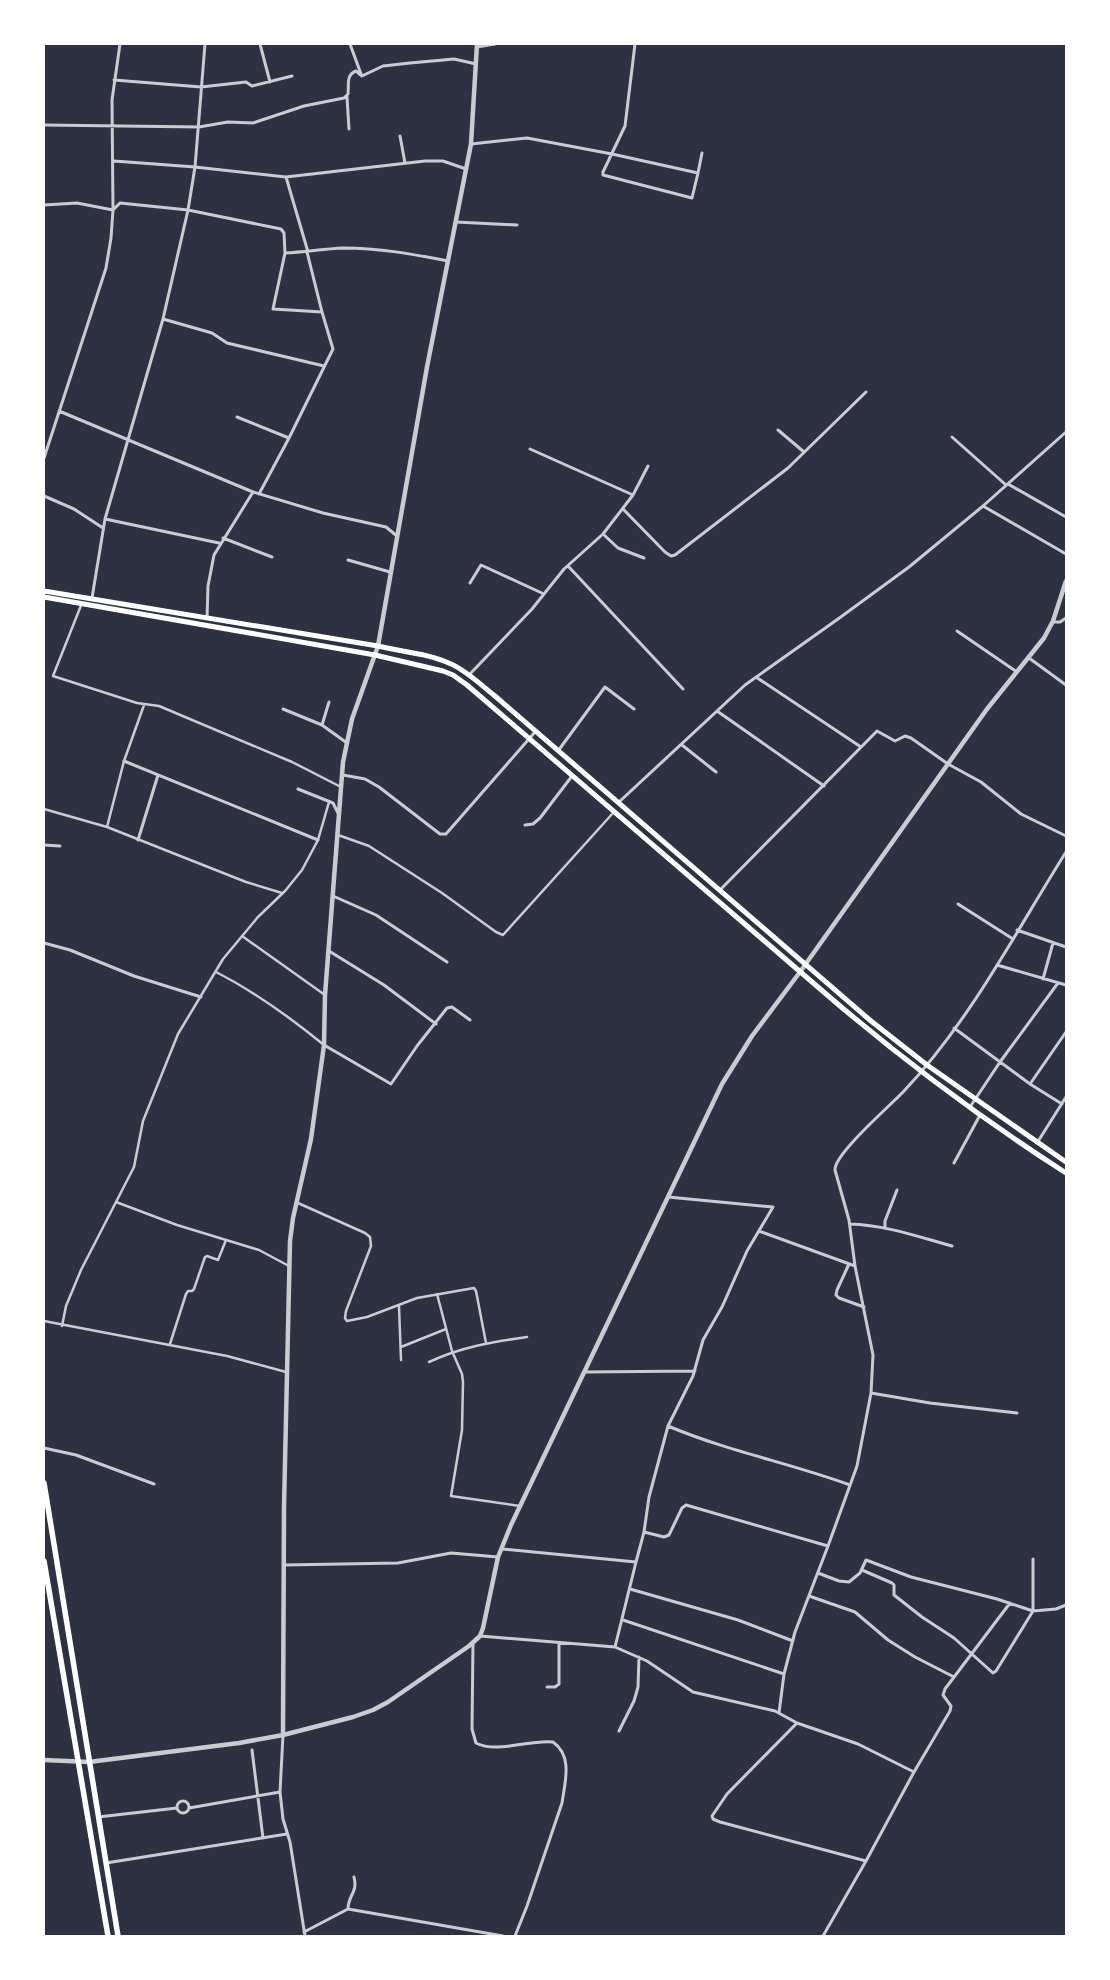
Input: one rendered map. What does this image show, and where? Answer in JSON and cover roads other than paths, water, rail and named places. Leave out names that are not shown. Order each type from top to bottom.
[{"type":"main road","points":[[44,591],[87,601],[375,655],[453,675],[468,685],[861,1024],[970,1108],[1066,1173]]},
{"type":"main road","points":[[44,597],[87,601],[206,618],[378,646],[444,661],[469,675],[870,1021],[975,1100],[1066,1162]]},
{"type":"main road","points":[[707,891],[713,884]]},
{"type":"main road","points":[[44,1483],[118,1936]]},
{"type":"main road","points":[[44,1561],[108,1936]]},
{"type":"street","points":[[44,458],[106,268],[112,238],[114,161],[111,107],[120,44]]},
{"type":"street","points":[[205,44],[195,166],[188,210],[163,319],[105,519],[87,601],[53,676],[144,705],[159,706],[292,762],[341,787]]},
{"type":"street","points":[[260,44],[270,82]]},
{"type":"street","points":[[350,44],[362,76]]},
{"type":"street","points":[[305,1936],[283,1819],[280,1792],[283,1735],[286,1372],[292,1224],[311,1138],[324,1045],[325,995],[338,835],[338,812],[347,743],[352,719],[378,646],[427,367],[471,144],[477,45],[495,44]]},
{"type":"street","points":[[635,44],[625,126],[603,175],[688,198],[693,196],[702,153]]},
{"type":"street","points":[[362,76],[383,66],[454,58],[476,64]]},
{"type":"street","points":[[349,129],[347,97],[350,75],[356,71],[362,76]]},
{"type":"street","points":[[114,80],[201,87],[246,82],[254,86],[292,76]]},
{"type":"street","points":[[44,125],[199,127],[228,122],[257,122],[304,106],[347,97]]},
{"type":"street","points":[[400,136],[405,163]]},
{"type":"street","points":[[471,144],[526,138],[698,173]]},
{"type":"street","points":[[114,161],[195,166],[286,177],[405,163],[443,161],[466,169]]},
{"type":"street","points":[[259,494],[334,349],[322,312],[308,252],[286,177]]},
{"type":"street","points":[[44,205],[76,203],[114,210]]},
{"type":"street","points":[[114,210],[120,203],[188,210],[281,229],[284,231],[285,253],[273,309],[322,312]]},
{"type":"street","points":[[456,222],[517,225]]},
{"type":"street","points":[[285,253],[341,248],[378,249],[400,251],[448,261]]},
{"type":"street","points":[[163,319],[212,332],[227,343],[324,366]]},
{"type":"street","points":[[623,509],[664,552],[673,556],[759,492],[804,452],[866,392]]},
{"type":"street","points":[[59,411],[253,492],[323,513],[386,527],[398,536]]},
{"type":"street","points":[[237,417],[289,438]]},
{"type":"street","points":[[778,430],[804,452]]},
{"type":"street","points":[[618,803],[682,745],[734,693],[873,594],[943,540],[1066,432]]},
{"type":"street","points":[[952,437],[1007,484],[1066,517]]},
{"type":"street","points":[[530,449],[633,495]]},
{"type":"street","points":[[469,675],[568,566],[603,534],[633,495],[648,466]]},
{"type":"street","points":[[206,618],[211,566],[219,544],[253,492]]},
{"type":"street","points":[[44,496],[74,509],[103,528]]},
{"type":"street","points":[[983,506],[1066,554]]},
{"type":"street","points":[[105,519],[219,544]]},
{"type":"street","points":[[603,534],[618,548],[644,558]]},
{"type":"street","points":[[224,538],[272,556]]},
{"type":"street","points":[[348,560],[390,572]]},
{"type":"street","points":[[470,583],[482,565],[544,594]]},
{"type":"street","points":[[568,566],[683,688]]},
{"type":"street","points":[[44,1760],[78,1763],[90,1762],[238,1743],[283,1735],[373,1710],[414,1685],[480,1636],[498,1557],[520,1506],[707,1113],[730,1070],[987,709],[1044,638],[1066,581]]},
{"type":"street","points":[[1052,621],[1060,622],[1066,618]]},
{"type":"street","points":[[956,631],[1017,673]]},
{"type":"street","points":[[1029,658],[1066,685]]},
{"type":"street","points":[[756,677],[861,747]]},
{"type":"street","points":[[558,751],[605,688],[634,710]]},
{"type":"street","points":[[322,724],[329,702]]},
{"type":"street","points":[[107,827],[124,761],[144,705]]},
{"type":"street","points":[[284,709],[322,724],[347,743]]},
{"type":"street","points":[[717,711],[824,786]]},
{"type":"street","points":[[720,890],[877,731],[895,741],[906,736],[948,764],[981,782],[1021,814],[1066,836]]},
{"type":"street","points":[[342,775],[365,779],[379,787],[443,834],[448,832],[535,732]]},
{"type":"street","points":[[682,745],[716,772]]},
{"type":"street","points":[[124,761],[318,840]]},
{"type":"street","points":[[138,840],[158,775]]},
{"type":"street","points":[[525,825],[533,824],[540,818],[572,776]]},
{"type":"street","points":[[298,789],[333,803],[338,812]]},
{"type":"street","points":[[62,1326],[72,1288],[134,1167],[144,1121],[175,1041],[223,959],[302,870],[318,840],[329,802]]},
{"type":"street","points":[[44,809],[107,827],[246,882],[282,893]]},
{"type":"street","points":[[338,835],[369,846],[503,935],[614,812]]},
{"type":"street","points":[[44,845],[60,846]]},
{"type":"street","points":[[779,1713],[784,1674],[792,1641],[857,1466],[870,1393],[873,1355],[855,1266],[850,1224],[835,1170],[835,1163],[850,1145],[922,1072],[998,965],[1017,930],[1066,852]]},
{"type":"street","points":[[333,896],[376,915],[447,962]]},
{"type":"street","points":[[958,904],[1013,939]]},
{"type":"street","points":[[1017,930],[1066,947]]},
{"type":"street","points":[[242,936],[325,995]]},
{"type":"street","points":[[44,943],[70,950],[134,976],[201,998]]},
{"type":"street","points":[[1043,978],[1053,943]]},
{"type":"street","points":[[328,950],[384,985],[436,1024]]},
{"type":"street","points":[[998,965],[1066,986]]},
{"type":"street","points":[[216,972],[289,1017],[324,1045],[391,1084],[417,1046],[449,1007],[470,1020]]},
{"type":"street","points":[[970,1108],[1000,1062],[1058,983]]},
{"type":"street","points":[[954,1028],[1030,1084],[1062,1104]]},
{"type":"street","points":[[1030,1084],[1066,1032]]},
{"type":"street","points":[[1037,1144],[1066,1097]]},
{"type":"street","points":[[954,1163],[980,1115]]},
{"type":"street","points":[[886,1228],[885,1221],[897,1190]]},
{"type":"street","points":[[615,1647],[644,1532],[649,1497],[668,1426],[695,1371],[703,1340],[722,1307],[745,1256],[773,1207],[667,1197]]},
{"type":"street","points":[[116,1202],[177,1225],[259,1250],[289,1266]]},
{"type":"street","points":[[296,1202],[370,1237],[370,1246],[346,1311],[346,1319],[349,1321],[358,1320],[399,1306],[407,1301],[437,1294],[468,1288],[475,1289],[486,1343]]},
{"type":"street","points":[[850,1224],[886,1228],[952,1246]]},
{"type":"street","points":[[759,1231],[855,1266]]},
{"type":"street","points":[[169,1345],[186,1294],[194,1289],[205,1257],[218,1260],[226,1240]]},
{"type":"street","points":[[849,1264],[836,1295],[839,1298],[864,1307]]},
{"type":"street","points":[[437,1294],[452,1351],[462,1374],[464,1402],[462,1430],[451,1496],[520,1506]]},
{"type":"street","points":[[399,1306],[401,1360]]},
{"type":"street","points":[[44,1321],[62,1326],[227,1356],[286,1372]]},
{"type":"street","points":[[401,1348],[446,1329]]},
{"type":"street","points":[[429,1362],[452,1351],[486,1343],[527,1337]]},
{"type":"street","points":[[585,1372],[695,1371]]},
{"type":"street","points":[[870,1393],[930,1404],[1017,1413]]},
{"type":"street","points":[[668,1426],[713,1444],[804,1469],[850,1485]]},
{"type":"street","points":[[44,1448],[76,1455],[154,1484]]},
{"type":"street","points":[[644,1532],[664,1537],[669,1535],[682,1508],[686,1505],[828,1546]]},
{"type":"street","points":[[502,1549],[636,1562]]},
{"type":"street","points":[[284,1565],[398,1563],[452,1553],[498,1557]]},
{"type":"street","points":[[862,1570],[893,1584],[894,1595],[922,1617],[954,1638],[991,1672],[994,1672],[1012,1648],[1032,1611],[1033,1559]]},
{"type":"street","points":[[818,1572],[839,1581],[849,1582],[862,1570],[866,1560],[910,1577],[1010,1603],[1032,1611],[1056,1610],[1066,1605]]},
{"type":"street","points":[[630,1589],[738,1620],[792,1641]]},
{"type":"street","points":[[809,1596],[855,1612],[888,1640],[924,1662],[954,1677]]},
{"type":"street","points":[[823,1936],[950,1711],[951,1706],[943,1695],[954,1677],[1010,1603]]},
{"type":"street","points":[[623,1620],[784,1674]]},
{"type":"street","points":[[480,1636],[615,1647],[640,1657],[693,1692],[779,1713],[797,1723],[858,1744],[914,1772]]},
{"type":"street","points":[[473,1643],[472,1729],[476,1743],[481,1746],[502,1747],[553,1742],[563,1751],[566,1757],[562,1803],[515,1936]]},
{"type":"street","points":[[547,1687],[555,1687],[558,1684],[559,1643]]},
{"type":"street","points":[[619,1731],[634,1701],[638,1687],[640,1657]]},
{"type":"street","points":[[797,1723],[727,1794],[713,1811],[712,1817],[720,1822],[866,1861]]},
{"type":"street","points":[[252,1750],[263,1838]]},
{"type":"street","points":[[98,1817],[177,1808],[183,1813],[189,1808],[280,1792]]},
{"type":"street","points":[[177,1808],[178,1803],[183,1801],[188,1803],[189,1808]]},
{"type":"street","points":[[106,1863],[287,1834]]},
{"type":"street","points":[[348,1908],[350,1899],[355,1892],[354,1877]]},
{"type":"street","points":[[304,1932],[348,1908],[503,1936]]}]
